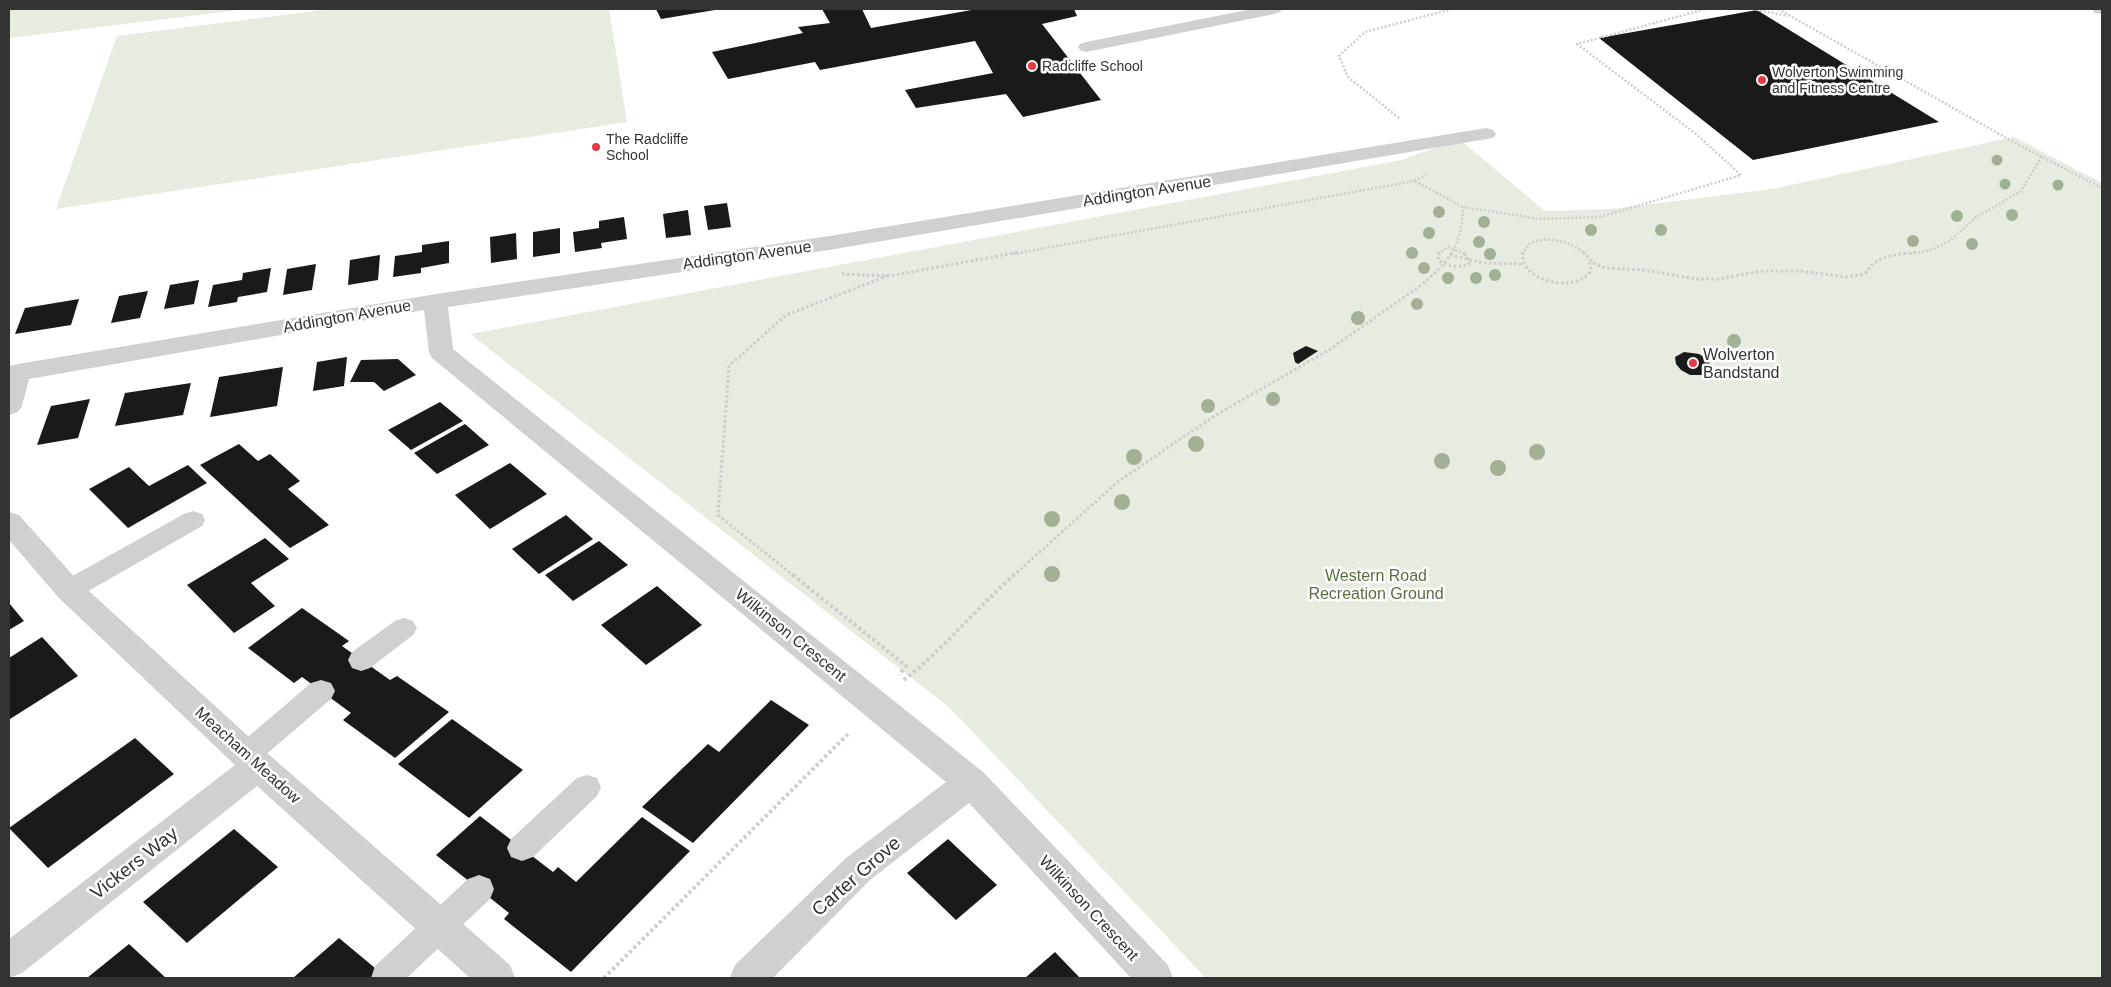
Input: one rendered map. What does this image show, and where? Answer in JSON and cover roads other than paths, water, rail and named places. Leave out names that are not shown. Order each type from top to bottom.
[{"type":"street","name":"Addington Avenue","points":[[13,373],[436,301],[829,243],[1486,134]]},
{"type":"street","name":"Wilkinson Crescent","points":[[436,301],[437,329],[441,352],[972,782],[1155,978]]},
{"type":"street","points":[[9,406],[13,373]]},
{"type":"street","name":"Meacham Meadow","points":[[9,522],[69,590],[253,760],[497,978]]},
{"type":"street","name":"Vickers Way","points":[[9,961],[253,760]]},
{"type":"street","name":"Carter Grove","points":[[748,978],[858,869],[972,782]]},
{"type":"lane","points":[[1086,47],[1274,9]]},
{"type":"lane","points":[[69,590],[193,520]]},
{"type":"lane","points":[[361,660],[404,628]]},
{"type":"lane","points":[[253,760],[321,692]]},
{"type":"lane","points":[[522,848],[586,787]]},
{"type":"lane","points":[[386,977],[479,889]]},
{"type":"place","name":"Radcliffe School","points":[[1032,66]]},
{"type":"place","name":"Wolverton Swimming and Fitness Centre","points":[[1762,80]]},
{"type":"place","name":"The Radcliffe School","points":[[596,147]]},
{"type":"place","name":"Wolverton Bandstand","points":[[1693,363]]},
{"type":"park label","name":"Western Road Recreation Ground","points":[[1376,584]]}]
